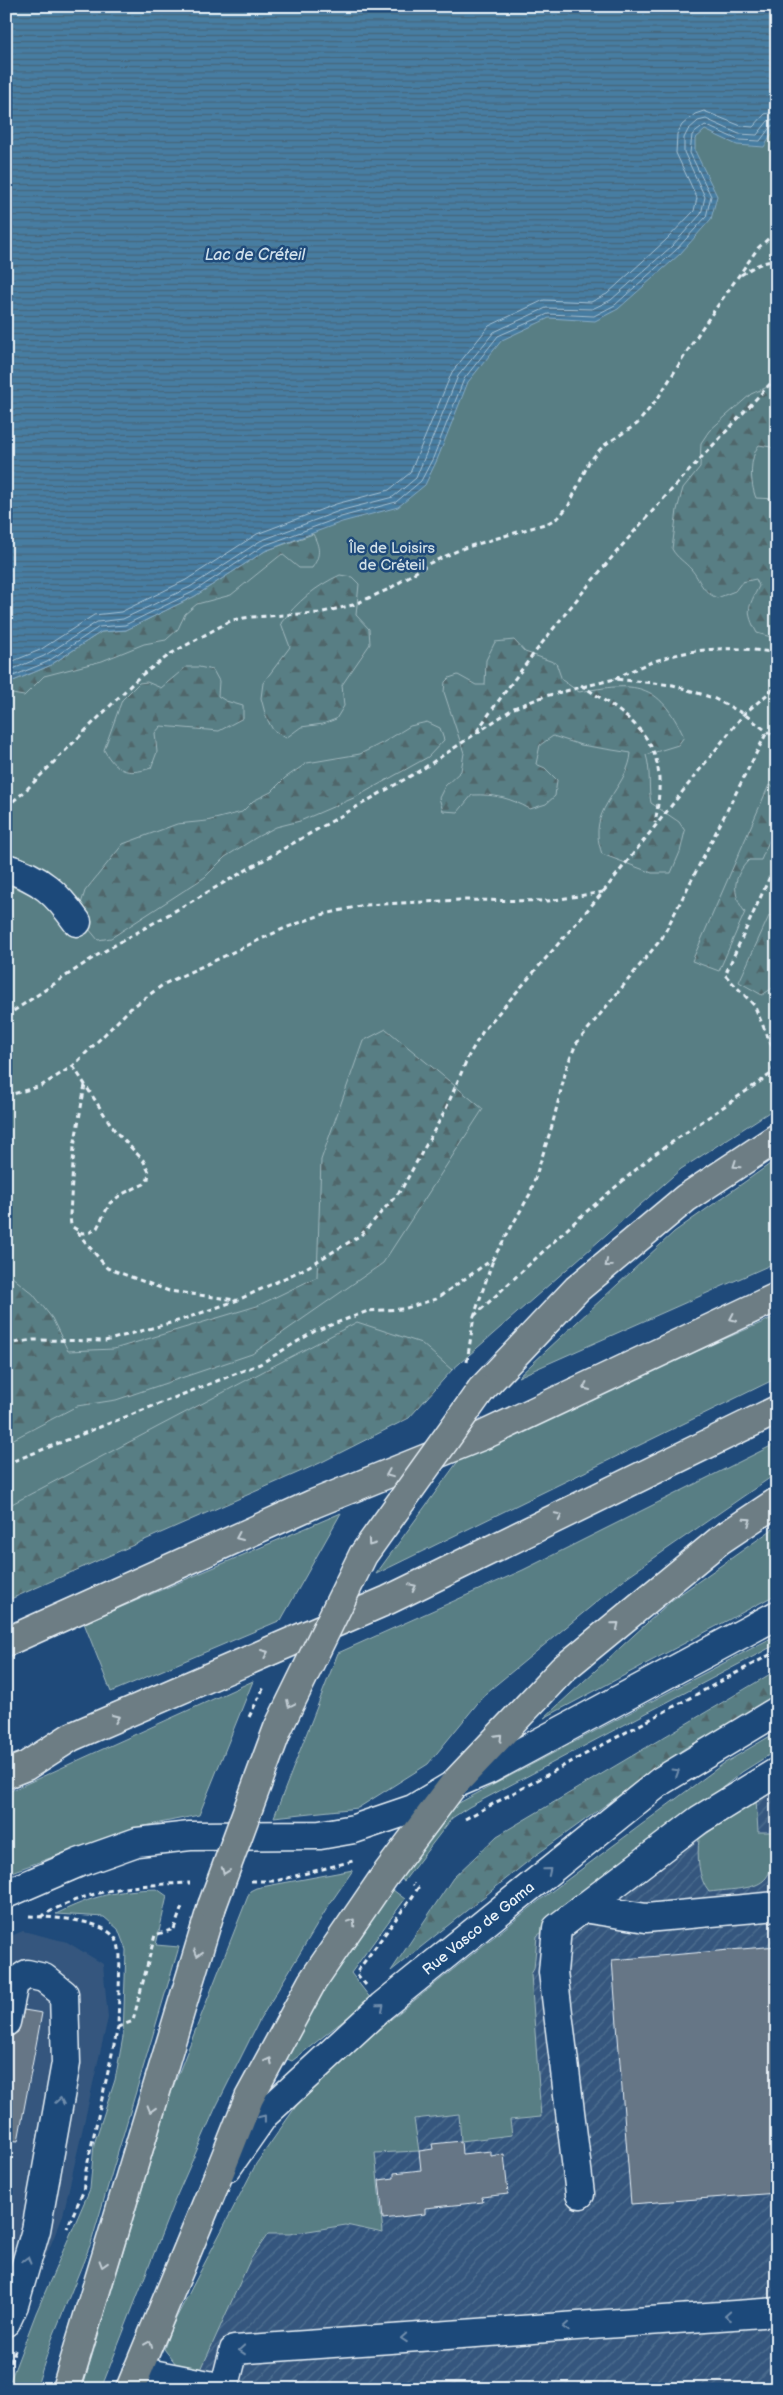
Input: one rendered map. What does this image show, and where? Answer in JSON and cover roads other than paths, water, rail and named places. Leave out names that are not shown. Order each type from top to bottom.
[{"type":"main road","points":[[66,2389],[212,1906],[278,1728],[363,1555],[481,1390],[577,1289],[686,1198],[777,1138]]},
{"type":"main road","points":[[6,1642],[313,1504],[484,1435],[777,1297]]},
{"type":"main road","points":[[6,1757],[21,1750],[71,1737],[388,1600],[777,1410]]},
{"type":"main road","points":[[134,2380],[249,2098],[312,1982],[384,1876],[453,1785],[563,1669],[720,1540],[777,1502]]},
{"type":"main road","points":[[6,1774],[26,1766],[71,1737]]},
{"type":"street","points":[[6,868],[35,879],[57,895],[77,922]]},
{"type":"street","points":[[6,1894],[86,1859],[137,1842],[190,1836],[320,1835],[354,1829],[414,1808],[453,1785],[488,1770],[777,1616]]},
{"type":"street","name":"Rue Vasco de Gama","points":[[214,2186],[264,2115],[382,2006],[662,1781],[777,1711]]},
{"type":"street","points":[[580,2194],[552,1972],[557,1928],[699,1820],[777,1772]]},
{"type":"street","points":[[583,1908],[646,1918],[777,1906]]},
{"type":"street","points":[[6,2022],[14,1984],[27,1974],[44,1978],[64,1994],[66,2063],[36,2230],[14,2305],[6,2322]]},
{"type":"street","points":[[134,2380],[224,2388],[234,2350],[777,2312]]},
{"type":"water","name":"Lac de Créteil","points":[[6,6],[777,6],[777,126],[764,147],[737,145],[705,130],[695,139],[695,151],[717,196],[711,219],[680,254],[618,309],[595,321],[549,318],[502,340],[468,382],[425,485],[398,507],[342,522],[265,551],[195,596],[126,630],[101,632],[49,666],[6,684]]},
{"type":"park label","name":"Île de Loisirs de Créteil","points":[[392,556]]}]
